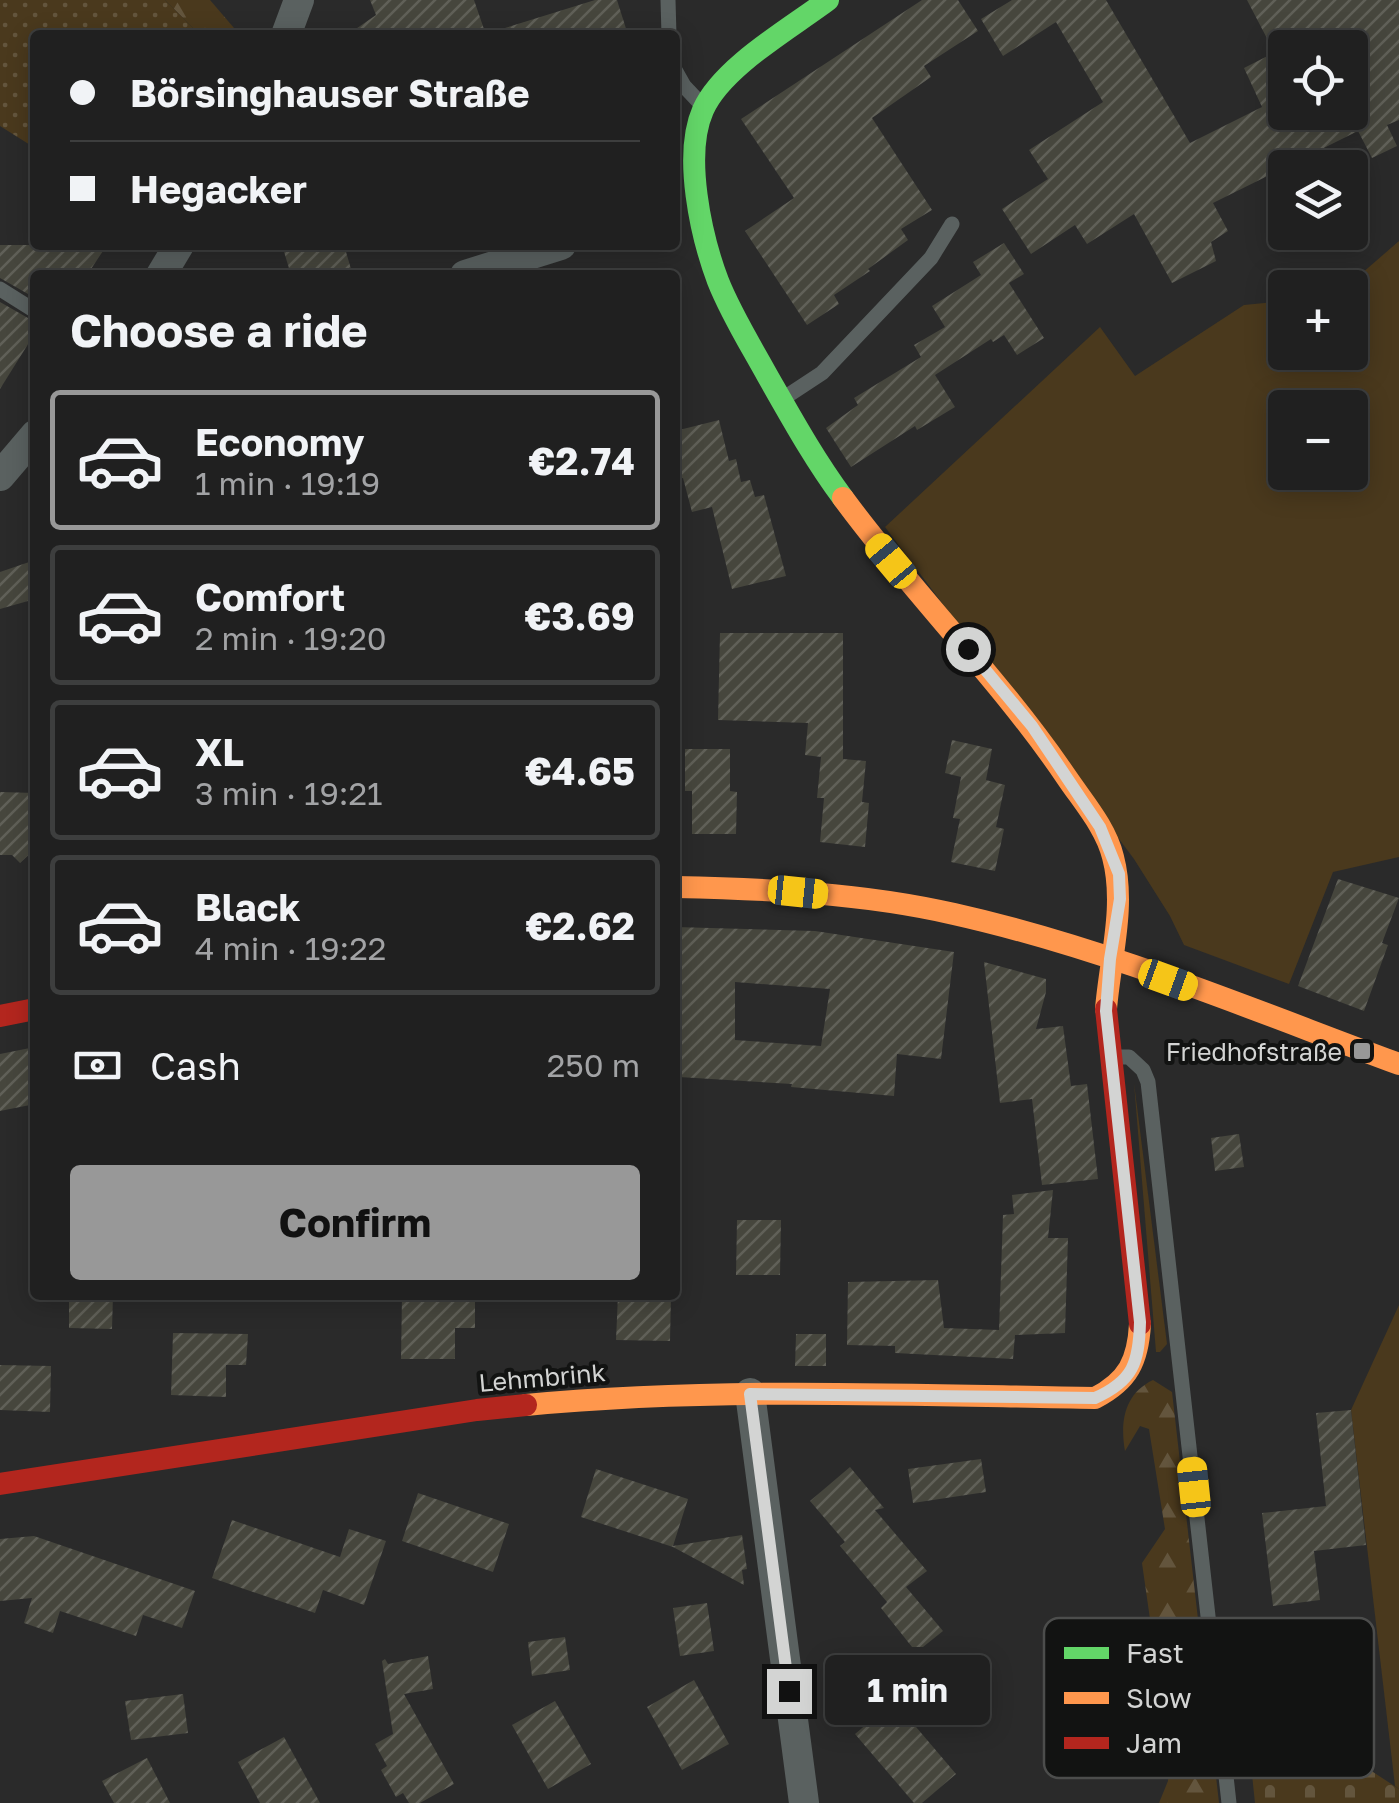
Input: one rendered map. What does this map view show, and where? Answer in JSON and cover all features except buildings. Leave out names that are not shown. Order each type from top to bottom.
[{"type":"street","points":[[288,30],[299,0]]},
{"type":"street","points":[[828,0],[731,73],[704,107],[695,136],[687,206],[706,242],[718,281],[819,466],[872,538],[1022,712],[1100,827],[1114,856],[1120,886],[1106,1011],[1110,1057]]},
{"type":"street","points":[[490,270],[547,250]]},
{"type":"street","points":[[0,476],[30,441]]},
{"type":"street","points":[[680,887],[747,888],[874,900],[989,922],[1110,959],[1399,1064]]},
{"type":"street","points":[[0,1016],[30,1010]]},
{"type":"street","name":"Lehmbrink","points":[[0,1484],[477,1410],[602,1398],[750,1394],[1095,1398],[1116,1389],[1128,1378],[1140,1342],[1110,1057]]},
{"type":"street","points":[[750,1394],[804,1803]]},
{"type":"lane","points":[[668,0],[669,30]]},
{"type":"lane","points":[[680,79],[704,107]]},
{"type":"lane","points":[[781,400],[822,373],[931,258],[952,224]]},
{"type":"lane","points":[[0,289],[30,309]]},
{"type":"lane","points":[[1110,1057],[1129,1057],[1143,1070],[1148,1082],[1208,1618]]},
{"type":"lane","points":[[1226,1778],[1229,1803]]},
{"type":"green space","points":[[0,0],[165,0],[195,30],[30,30],[30,145],[0,126]]},
{"type":"green space","points":[[165,0],[210,0],[236,30],[195,30]]},
{"type":"green space","points":[[1399,241],[1399,857],[1333,872],[1289,984],[1184,945],[1134,859],[885,527],[1100,327],[1135,376],[1244,305],[1268,303],[1268,370],[1368,370],[1366,270]]},
{"type":"green space","points":[[1134,1083],[1167,1344],[1160,1352],[1156,1352]]},
{"type":"green space","points":[[1399,1305],[1399,1789],[1395,1786],[1351,1410]]},
{"type":"green space","points":[[1153,1380],[1172,1392],[1198,1618],[1150,1618],[1142,1563],[1165,1529],[1149,1429],[1140,1426],[1125,1451],[1123,1430],[1130,1401]]},
{"type":"green space","points":[[1374,1773],[1399,1789],[1399,1803],[1255,1803],[1252,1778],[1374,1778]]},
{"type":"green space","points":[[1216,1778],[1219,1803],[1159,1803],[1168,1781]]},
{"type":"traffic: fast","points":[[828,0],[741,64],[712,94],[697,128],[694,172],[706,242],[723,293],[794,422],[843,498]]},
{"type":"traffic: slow","points":[[843,498],[1014,706],[1105,836],[1113,857],[1118,894],[1106,1009]]},
{"type":"traffic: slow","points":[[680,887],[850,897],[919,907],[1011,928],[1123,962],[1399,1064]]},
{"type":"traffic: slow","points":[[526,1405],[739,1394],[1095,1398],[1116,1384],[1129,1368],[1137,1349],[1140,1324]]},
{"type":"traffic: jam","points":[[1106,1009],[1140,1324]]},
{"type":"traffic: jam","points":[[0,1016],[30,1010]]},
{"type":"traffic: jam","points":[[0,1484],[526,1405]]},
{"type":"place","name":"Friedhofstraße","points":[[1362,1051]]},
{"type":"route","points":[[789,1691],[750,1394],[1095,1398],[1116,1389],[1128,1378],[1140,1342],[1106,1011],[1120,899],[1119,874],[1100,827],[1032,726],[968,649]]}]
